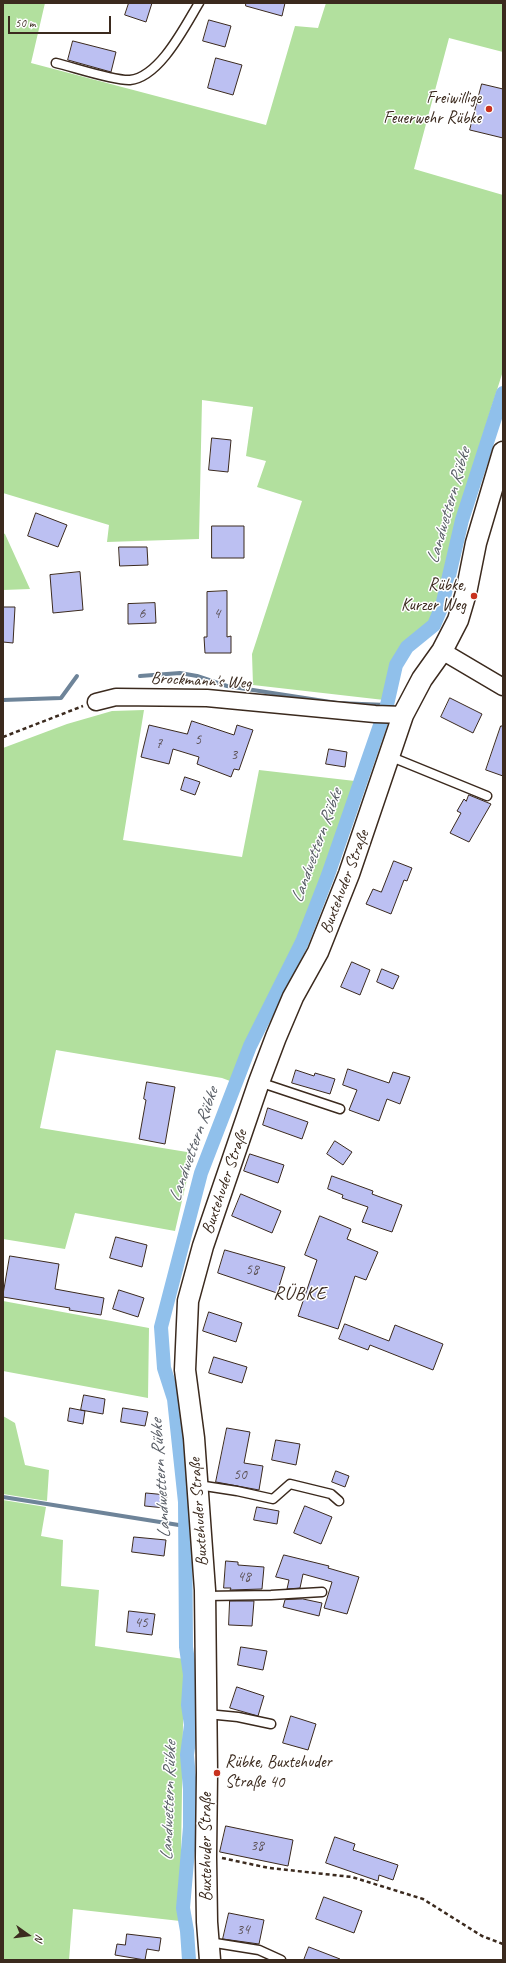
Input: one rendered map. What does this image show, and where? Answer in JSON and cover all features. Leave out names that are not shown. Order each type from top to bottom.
[{"type":"street","name":"Buxtehuder Straße","points":[[209,1951],[206,1857],[207,1714],[205,1596],[194,1438],[185,1370],[188,1301],[205,1238],[259,1082],[288,1010],[318,952],[349,874],[389,756],[398,715],[442,651],[460,615],[476,543],[503,452]]},
{"type":"street","points":[[442,651],[503,687]]},
{"type":"street","name":"Brockmann's Weg","points":[[96,702],[116,697],[207,698],[398,715]]},
{"type":"lane","points":[[56,63],[121,80],[138,78],[147,74],[173,48],[199,3]]},
{"type":"lane","points":[[389,756],[488,796]]},
{"type":"lane","points":[[259,1082],[340,1109]]},
{"type":"lane","points":[[198,1485],[237,1490],[273,1499],[290,1484],[331,1494],[339,1501]]},
{"type":"lane","points":[[205,1596],[271,1596],[322,1592]]},
{"type":"lane","points":[[207,1714],[238,1717],[271,1724]]},
{"type":"lane","points":[[209,1951],[259,1950],[281,1960]]},
{"type":"path","points":[[3,737],[63,713],[96,702]]},
{"type":"path","points":[[206,1857],[223,1858],[269,1868],[352,1877],[423,1899],[482,1936],[503,1944]]},
{"type":"green space","points":[[3,3],[45,3],[31,63],[266,125],[295,26],[318,28],[326,3],[503,3],[503,52],[449,38],[414,169],[503,195],[503,371],[458,513],[439,605],[432,622],[405,642],[394,661],[384,700],[253,685],[252,654],[302,501],[257,487],[266,461],[246,456],[253,407],[202,400],[199,539],[107,542],[109,525],[3,493]]},
{"type":"green space","points":[[3,533],[5,534],[30,589],[3,590]]},
{"type":"green space","points":[[144,710],[123,840],[242,857],[259,770],[355,781],[323,873],[289,957],[230,1081],[222,1078],[56,1050],[40,1128],[193,1153],[175,1231],[75,1213],[65,1249],[3,1239],[3,748],[67,724],[112,711]]},
{"type":"green space","points":[[3,1301],[149,1328],[148,1398],[3,1371]]},
{"type":"green space","points":[[3,1416],[15,1423],[25,1465],[49,1470],[47,1501],[3,1494]]},
{"type":"green space","points":[[3,1500],[46,1507],[41,1536],[63,1540],[61,1586],[99,1590],[95,1646],[184,1659],[180,1921],[73,1909],[69,1960],[3,1960]]},
{"type":"building","points":[[129,3],[152,3],[146,22],[125,15]]},
{"type":"building","points":[[246,3],[285,3],[282,16],[246,6]]},
{"type":"building","points":[[209,20],[231,26],[225,47],[203,41]]},
{"type":"building","points":[[73,41],[116,52],[111,72],[68,60]]},
{"type":"building","points":[[216,58],[242,65],[233,95],[208,88]]},
{"type":"building","name":"Freiwillige Feuerwehr Rübke","points":[[482,84],[503,89],[503,138],[470,130]]},
{"type":"building","points":[[212,438],[231,440],[228,472],[209,470]]},
{"type":"building","points":[[36,513],[67,525],[58,547],[28,536]]},
{"type":"building","points":[[212,526],[244,526],[244,558],[212,558]]},
{"type":"building","points":[[119,547],[147,547],[148,565],[120,566]]},
{"type":"building","points":[[80,572],[83,610],[53,613],[50,575]]},
{"type":"building","points":[[227,591],[227,637],[231,636],[231,653],[205,653],[204,637],[207,637],[207,592]]},
{"type":"building","points":[[155,603],[156,623],[128,624],[128,604]]},
{"type":"building","points":[[3,607],[15,607],[13,643],[3,642]]},
{"type":"building","points":[[450,698],[482,714],[473,733],[441,717]]},
{"type":"building","points":[[192,721],[234,735],[237,725],[253,730],[239,770],[234,769],[231,777],[197,764],[199,757],[173,749],[169,764],[141,757],[149,725],[187,734]]},
{"type":"building","points":[[501,726],[503,726],[503,776],[486,770]]},
{"type":"building","points":[[329,749],[347,752],[345,767],[326,764]]},
{"type":"building","points":[[185,777],[200,782],[195,795],[181,790]]},
{"type":"building","points":[[469,795],[491,804],[469,842],[450,833],[461,813],[457,811],[464,799],[466,801]]},
{"type":"building","points":[[394,861],[412,868],[407,881],[404,880],[391,914],[366,904],[373,889],[381,892]]},
{"type":"building","points":[[352,962],[370,970],[360,995],[341,987]]},
{"type":"building","points":[[382,969],[399,976],[393,989],[377,982]]},
{"type":"building","points":[[348,1069],[389,1083],[393,1072],[410,1077],[400,1104],[387,1099],[379,1121],[349,1110],[357,1090],[343,1085]]},
{"type":"building","points":[[296,1070],[314,1076],[315,1073],[335,1079],[330,1094],[292,1083]]},
{"type":"building","points":[[147,1082],[175,1087],[165,1144],[139,1139],[146,1100],[144,1099]]},
{"type":"building","points":[[268,1108],[308,1122],[302,1139],[263,1125]]},
{"type":"building","points":[[335,1141],[352,1152],[343,1165],[327,1154]]},
{"type":"building","points":[[250,1154],[284,1165],[278,1183],[244,1171]]},
{"type":"building","points":[[332,1176],[373,1191],[372,1194],[402,1205],[392,1232],[362,1222],[368,1207],[342,1198],[343,1195],[328,1189]]},
{"type":"building","points":[[241,1194],[281,1211],[272,1233],[232,1216]]},
{"type":"building","points":[[320,1216],[351,1229],[347,1239],[378,1252],[366,1280],[355,1276],[338,1329],[298,1316],[317,1260],[305,1255]]},
{"type":"building","points":[[116,1237],[147,1245],[142,1267],[110,1258]]},
{"type":"building","points":[[225,1250],[285,1267],[277,1293],[218,1273]]},
{"type":"building","points":[[10,1256],[59,1264],[55,1289],[104,1298],[101,1315],[69,1310],[70,1308],[3,1297]]},
{"type":"building","points":[[119,1290],[144,1298],[138,1317],[113,1309]]},
{"type":"building","points":[[209,1312],[242,1323],[236,1342],[203,1331]]},
{"type":"building","points":[[345,1324],[389,1341],[395,1325],[443,1344],[433,1370],[370,1345],[368,1350],[339,1339]]},
{"type":"building","points":[[214,1357],[247,1367],[242,1383],[209,1373]]},
{"type":"building","points":[[84,1395],[105,1399],[103,1414],[81,1410]]},
{"type":"building","points":[[70,1408],[85,1411],[83,1424],[68,1421]]},
{"type":"building","points":[[123,1408],[148,1412],[145,1426],[121,1422]]},
{"type":"building","points":[[227,1428],[250,1432],[244,1463],[263,1466],[259,1490],[216,1482]]},
{"type":"building","points":[[276,1440],[300,1444],[296,1465],[272,1460]]},
{"type":"building","points":[[336,1471],[349,1476],[345,1487],[332,1482]]},
{"type":"building","points":[[146,1493],[167,1495],[165,1508],[145,1506]]},
{"type":"building","points":[[305,1506],[332,1517],[321,1544],[294,1533]]},
{"type":"building","points":[[257,1507],[279,1511],[277,1524],[254,1520]]},
{"type":"building","points":[[134,1537],[166,1540],[164,1556],[132,1552]]},
{"type":"building","points":[[284,1555],[329,1566],[328,1568],[359,1577],[347,1614],[324,1608],[332,1582],[303,1574],[300,1588],[287,1589],[289,1580],[276,1577]]},
{"type":"building","points":[[226,1561],[238,1562],[238,1565],[264,1567],[262,1589],[230,1590],[231,1588],[224,1588]]},
{"type":"building","points":[[303,1599],[322,1603],[319,1616],[283,1607],[285,1600]]},
{"type":"building","points":[[230,1601],[254,1601],[252,1626],[229,1625]]},
{"type":"building","points":[[129,1611],[155,1614],[152,1635],[127,1632]]},
{"type":"building","points":[[241,1647],[267,1651],[263,1670],[238,1665]]},
{"type":"building","points":[[237,1687],[264,1696],[258,1716],[230,1708]]},
{"type":"building","points":[[291,1716],[316,1724],[308,1750],[283,1743]]},
{"type":"building","points":[[226,1826],[293,1840],[288,1866],[220,1852]]},
{"type":"building","points":[[335,1837],[355,1844],[353,1850],[398,1865],[393,1880],[379,1875],[378,1881],[326,1863]]},
{"type":"building","points":[[324,1897],[362,1911],[354,1933],[316,1919]]},
{"type":"building","points":[[229,1913],[264,1920],[259,1944],[223,1939]]},
{"type":"building","points":[[127,1934],[161,1938],[159,1951],[147,1949],[145,1960],[115,1955],[117,1944],[125,1945]]},
{"type":"building","points":[[309,1947],[340,1959],[304,1960]]},
{"type":"waterway","name":"Landwettern Rübke","points":[[189,1960],[187,1931],[183,1908],[190,1827],[190,1789],[187,1755],[191,1725],[188,1705],[190,1675],[186,1647],[185,1502],[174,1399],[164,1368],[161,1327],[201,1173],[250,1046],[302,942],[328,875],[387,705],[396,665],[407,647],[434,625],[442,606],[462,520],[503,393]]},
{"type":"waterway","points":[[140,676],[180,673],[197,676],[227,686],[337,703],[387,705]]},
{"type":"waterway","points":[[3,700],[61,698],[77,676]]},
{"type":"waterway","points":[[3,1497],[185,1526]]},
{"type":"place","name":"Freiwillige Feuerwehr Rübke","points":[[489,109]]},
{"type":"place","name":"Rübke, Kurzer Weg","points":[[474,596]]},
{"type":"place","name":"Rübke, Buxtehuder Straße 40","points":[[217,1773]]},
{"type":"district","name":"RÜBKE","points":[[300,1294]]}]
